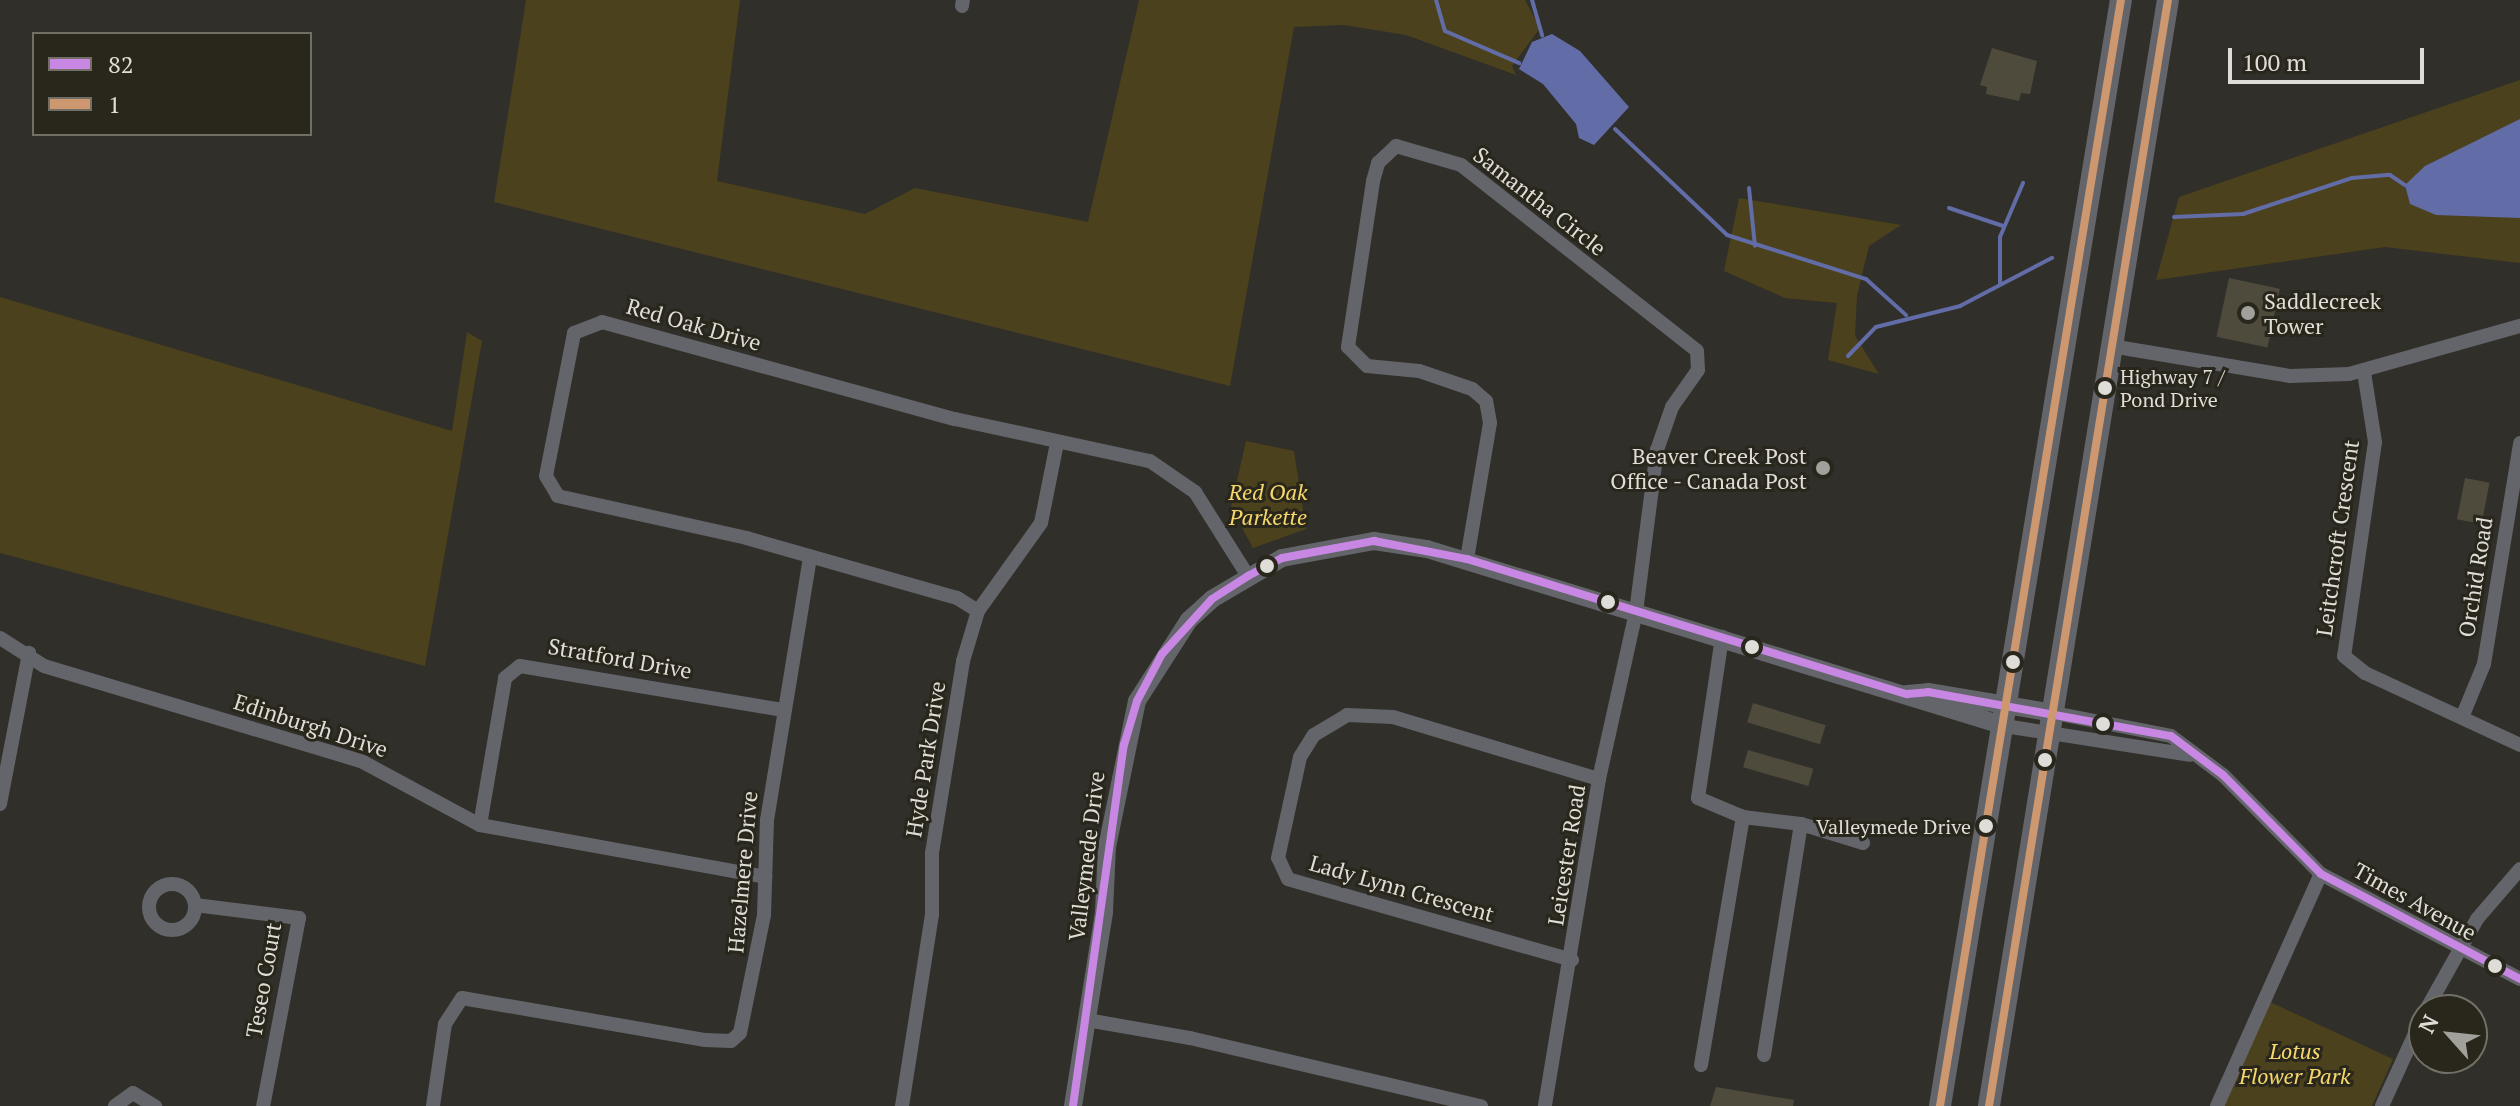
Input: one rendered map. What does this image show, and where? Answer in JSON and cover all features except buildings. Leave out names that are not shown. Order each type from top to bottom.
[{"type":"main road","points":[[1940,1106],[2121,0]]},
{"type":"main road","points":[[1989,1106],[2168,0]]},
{"type":"street","name":"Samantha Circle","points":[[1467,559],[1490,423],[1486,401],[1472,389],[1419,371],[1367,366],[1348,347],[1373,181],[1378,163],[1396,146],[1461,165],[1697,351],[1698,370],[1672,407],[1660,439],[1636,612]]},
{"type":"street","name":"Red Oak Drive","points":[[978,611],[957,598],[810,557],[558,496],[546,476],[574,333],[602,322],[1057,443],[1119,451],[1176,475],[1195,492],[1248,576]]},
{"type":"street","points":[[2111,346],[2290,376],[2364,372],[2519,326],[2520,342]]},
{"type":"street","name":"Leitchcroft Crescent","points":[[2364,372],[2375,442],[2344,656],[2365,673],[2463,715],[2520,745]]},
{"type":"street","name":"Hyde Park Drive","points":[[902,1106],[932,915],[932,853],[963,661],[978,611],[1032,544],[1057,443]]},
{"type":"street","name":"Orchid Road","points":[[2463,715],[2484,664],[2520,443]]},
{"type":"street","name":"Valleymede Drive","points":[[1073,1106],[1087,1020],[1107,847],[1137,701],[1189,620],[1248,576],[1282,558],[1374,541],[1467,559],[1907,694],[1928,692],[2006,715],[2054,713]]},
{"type":"street","name":"Hazelmere Drive","points":[[433,1106],[445,1024],[462,998],[731,1041],[746,1018],[784,710],[810,557]]},
{"type":"street","name":"Leicester Road","points":[[1545,1106],[1572,960],[1599,779],[1636,612]]},
{"type":"street","points":[[1722,637],[1696,782],[1705,803],[1743,817],[1801,824],[1863,843]]},
{"type":"street","name":"Edinburgh Drive","points":[[0,638],[29,653],[44,666],[371,765],[480,825],[765,877]]},
{"type":"street","points":[[0,804],[29,653]]},
{"type":"street","name":"Stratford Drive","points":[[480,825],[505,678],[520,666],[784,710]]},
{"type":"street","name":"Times Avenue","points":[[2054,713],[2171,736],[2190,755],[2223,775],[2321,874],[2457,951],[2520,979]]},
{"type":"street","name":"Lady Lynn Crescent","points":[[1572,960],[1288,879],[1278,858],[1300,757],[1314,735],[1347,715],[1393,717],[1599,779]]},
{"type":"street","name":"Times Avenue","points":[[2006,715],[2049,735],[2190,755]]},
{"type":"street","points":[[1701,1065],[1743,817]]},
{"type":"street","points":[[1764,1055],[1801,824]]},
{"type":"street","points":[[2434,994],[2457,951],[2520,869]]},
{"type":"street","points":[[2217,1106],[2321,874]]},
{"type":"street","name":"Teseo Court","points":[[195,905],[299,918],[263,1106]]},
{"type":"street","points":[[1087,1020],[1190,1038],[1481,1106]]},
{"type":"street","points":[[2382,1106],[2408,1049]]},
{"type":"street","points":[[115,1106],[133,1093],[155,1106]]},
{"type":"green space","points":[[526,0],[740,0],[717,181],[865,214],[915,188],[1088,222],[1139,0],[1525,0],[1540,28],[1512,66],[1516,75],[1406,35],[1344,25],[1294,27],[1230,386],[494,202]]},
{"type":"green space","points":[[2520,80],[2520,263],[2385,247],[2156,280],[2179,197]]},
{"type":"green space","points":[[1739,198],[1901,225],[1869,246],[1857,296],[1855,336],[1879,374],[1828,360],[1837,303],[1785,298],[1724,271]]},
{"type":"green space","points":[[0,297],[452,431],[467,332],[482,341],[425,666],[0,553]]},
{"type":"green space","name":"Red Oak Parkette","points":[[1246,441],[1294,451],[1306,529],[1253,548],[1231,507]]},
{"type":"green space","name":"Lotus Flower Park","points":[[2270,1002],[2393,1059],[2372,1106],[2223,1106]]},
{"type":"water","points":[[1552,34],[1580,51],[1629,107],[1594,145],[1579,138],[1576,124],[1543,84],[1519,69],[1532,42]]},
{"type":"water","points":[[2520,119],[2520,218],[2436,215],[2410,204],[2405,185],[2425,166]]},
{"type":"waterway","points":[[1436,0],[1445,31],[1519,63]]},
{"type":"waterway","points":[[1532,0],[1542,36]]},
{"type":"waterway","points":[[1615,129],[1727,235],[1866,279],[1906,315]]},
{"type":"waterway","points":[[2174,217],[2243,214],[2352,178],[2390,175],[2405,185]]},
{"type":"waterway","points":[[2000,283],[2000,237],[2023,183]]},
{"type":"waterway","points":[[1749,188],[1755,246]]},
{"type":"waterway","points":[[1949,208],[2003,226]]},
{"type":"waterway","points":[[1848,356],[1876,327],[1960,306],[2052,258]]},
{"type":"transit line","name":"1","points":[[1940,1106],[2121,0]]},
{"type":"transit line","name":"1","points":[[1989,1106],[2168,0]]},
{"type":"transit line","name":"82","points":[[1073,1106],[1124,745],[1137,701],[1162,654],[1212,599],[1248,576],[1282,558],[1374,541],[1467,559],[1907,694],[1928,692],[2171,736],[2223,775],[2321,874],[2520,979]]},
{"type":"place","name":"Saddlecreek Tower","points":[[2248,313]]},
{"type":"place","name":"Highway 7 / Pond Drive","points":[[2105,388]]},
{"type":"place","name":"Beaver Creek Post Office - Canada Post","points":[[1823,468]]},
{"type":"place","name":"Valleymede Drive","points":[[1986,826]]}]
